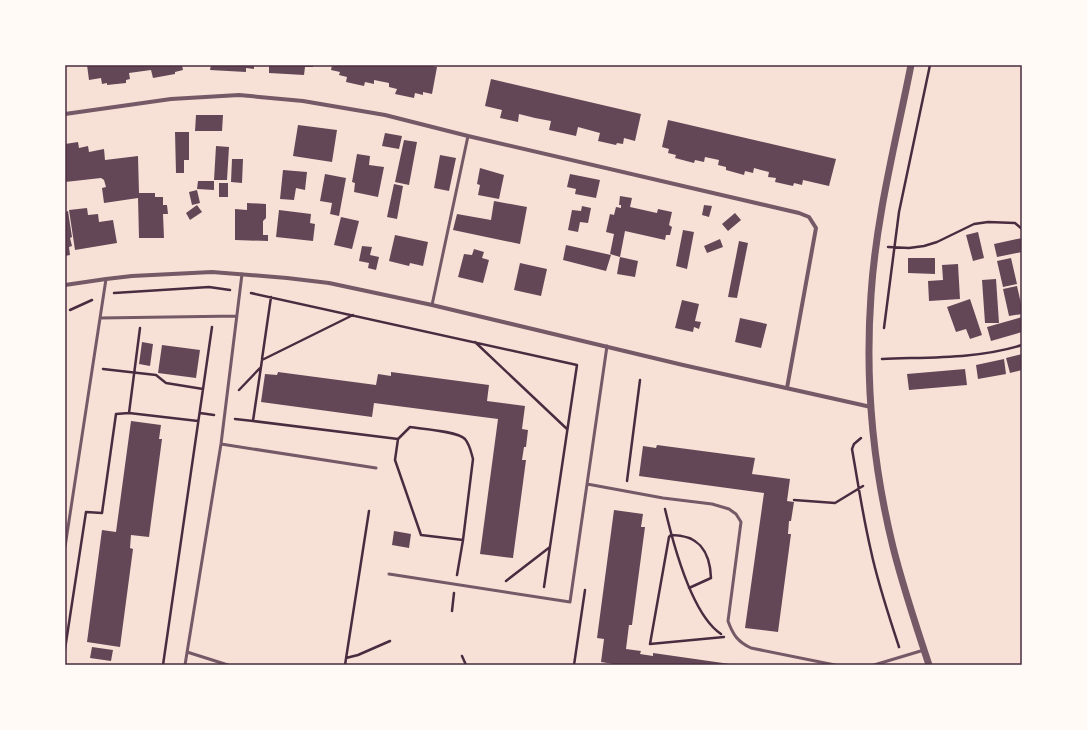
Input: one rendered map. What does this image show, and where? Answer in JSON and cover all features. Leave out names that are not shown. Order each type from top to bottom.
[{"type":"street","points":[[911,65],[882,205],[876,246],[871,294],[871,408],[880,480],[893,547],[928,665]]},
{"type":"street","points":[[65,114],[171,99],[239,96],[303,101],[385,115],[468,136],[799,213],[809,217],[816,228],[787,388]]},
{"type":"street","points":[[65,285],[106,279],[183,273],[242,274],[329,283],[432,305],[871,408]]},
{"type":"lane","points":[[432,305],[468,136]]},
{"type":"lane","points":[[185,665],[221,444],[223,417],[242,274]]},
{"type":"lane","points":[[65,547],[106,279]]},
{"type":"lane","points":[[100,318],[237,316]]},
{"type":"lane","points":[[389,574],[570,602],[607,346]]},
{"type":"lane","points":[[221,444],[376,468]]},
{"type":"lane","points":[[587,484],[662,498],[712,504],[729,509],[736,514],[741,522],[728,621],[734,636],[740,642],[751,648],[835,665]]},
{"type":"lane","points":[[874,665],[924,650]]},
{"type":"lane","points":[[187,652],[228,665]]},
{"type":"path","points":[[884,330],[899,212],[930,65]]},
{"type":"path","points":[[876,246],[895,248],[924,246],[938,242],[974,224],[988,222],[1015,223],[1022,229]]},
{"type":"path","points":[[70,310],[104,294],[209,288],[240,290],[577,365],[542,598]]},
{"type":"path","points":[[200,413],[253,421],[271,297]]},
{"type":"path","points":[[262,360],[353,315]]},
{"type":"path","points":[[163,665],[213,316]]},
{"type":"path","points":[[129,413],[141,317]]},
{"type":"path","points":[[474,342],[568,429]]},
{"type":"path","points":[[870,359],[969,356],[996,352],[1022,345]]},
{"type":"path","points":[[883,352],[884,365]]},
{"type":"path","points":[[93,368],[156,375],[166,383],[203,389]]},
{"type":"path","points":[[225,406],[261,368]]},
{"type":"path","points":[[626,491],[640,380]]},
{"type":"path","points":[[65,649],[86,512],[102,513],[116,414],[129,413],[198,421]]},
{"type":"path","points":[[398,439],[410,427],[458,435],[465,440],[470,447],[473,459],[452,611]]},
{"type":"path","points":[[874,436],[860,438],[854,444],[852,449],[871,552],[884,602],[902,656]]},
{"type":"path","points":[[794,500],[835,503],[863,486]]},
{"type":"path","points":[[662,498],[671,535],[674,550],[689,588],[702,613],[712,627],[727,637],[650,644],[669,537],[671,535]]},
{"type":"path","points":[[345,665],[369,511]]},
{"type":"path","points":[[671,535],[687,536],[694,540],[703,548],[708,557],[711,578],[689,588]]},
{"type":"path","points":[[504,582],[550,547]]},
{"type":"path","points":[[346,658],[358,655],[390,641]]},
{"type":"path","points":[[462,656],[466,665]]},
{"type":"building","points":[[87,65],[182,65],[183,70],[175,72],[175,74],[153,78],[151,70],[129,73],[130,79],[126,80],[126,83],[107,85],[107,83],[102,84],[101,78],[89,80]]},
{"type":"building","points":[[211,65],[254,65],[254,69],[246,68],[246,72],[210,70]]},
{"type":"building","points":[[269,65],[313,65],[313,67],[305,67],[304,75],[269,73]]},
{"type":"building","points":[[332,65],[427,65],[437,67],[432,94],[423,92],[423,95],[415,93],[414,98],[395,94],[397,89],[389,87],[389,83],[374,80],[374,84],[365,82],[364,86],[346,82],[347,77],[339,75],[340,72],[331,70]]},
{"type":"building","points":[[491,79],[641,114],[635,141],[624,138],[623,144],[617,143],[616,145],[598,141],[600,133],[578,127],[576,136],[549,130],[551,121],[519,114],[518,122],[500,118],[502,110],[485,106]]},
{"type":"building","points":[[196,115],[223,115],[222,131],[195,131]]},
{"type":"building","points":[[668,120],[836,159],[829,186],[803,180],[802,185],[794,183],[793,186],[775,182],[776,178],[768,177],[769,172],[754,168],[753,173],[745,171],[744,175],[726,170],[726,167],[718,165],[719,160],[705,157],[704,162],[695,160],[694,163],[675,158],[676,155],[668,153],[669,149],[662,147]]},
{"type":"building","points":[[298,125],[337,130],[332,162],[293,156]]},
{"type":"building","points":[[175,132],[189,132],[189,160],[184,160],[184,173],[176,173]]},
{"type":"building","points":[[385,133],[402,136],[399,149],[382,146]]},
{"type":"building","points":[[404,140],[417,142],[409,185],[395,182]]},
{"type":"building","points":[[78,142],[79,148],[88,146],[89,152],[104,149],[105,160],[138,156],[139,193],[155,193],[155,197],[163,197],[163,205],[167,205],[168,214],[163,214],[164,238],[139,238],[138,198],[104,203],[102,188],[106,187],[104,180],[101,178],[65,182],[65,144]]},
{"type":"building","points":[[216,146],[229,147],[227,180],[214,180]]},
{"type":"building","points":[[357,154],[370,156],[369,165],[384,167],[378,197],[354,192],[355,183],[352,182]]},
{"type":"building","points":[[440,155],[456,158],[449,191],[434,188]]},
{"type":"building","points":[[232,159],[243,159],[242,183],[231,182]]},
{"type":"building","points":[[480,168],[504,175],[499,199],[478,195],[480,185],[477,184]]},
{"type":"building","points":[[283,170],[307,172],[305,190],[296,188],[294,200],[280,199]]},
{"type":"building","points":[[325,174],[346,178],[339,216],[330,214],[332,203],[320,201]]},
{"type":"building","points":[[570,174],[600,180],[596,198],[575,194],[576,189],[567,187]]},
{"type":"building","points":[[198,181],[214,181],[214,190],[197,189]]},
{"type":"building","points":[[219,183],[228,183],[228,197],[219,197]]},
{"type":"building","points":[[394,184],[403,186],[397,219],[387,217]]},
{"type":"building","points":[[197,190],[200,203],[192,205],[189,192]]},
{"type":"building","points":[[620,196],[632,198],[630,207],[657,213],[658,209],[672,212],[669,225],[672,227],[670,235],[666,235],[665,240],[625,231],[620,257],[610,254],[614,234],[606,232],[610,214],[614,215],[616,207],[621,208],[621,205],[619,205]]},
{"type":"building","points":[[494,201],[527,207],[520,244],[453,230],[457,214],[491,220]]},
{"type":"building","points":[[247,203],[266,204],[266,218],[263,221],[263,235],[268,235],[268,241],[235,240],[235,209],[247,210]]},
{"type":"building","points":[[197,205],[202,212],[190,220],[186,213]]},
{"type":"building","points":[[704,205],[712,206],[709,217],[702,215]]},
{"type":"building","points":[[582,206],[591,208],[588,223],[580,222],[578,232],[568,230],[572,210],[581,211]]},
{"type":"building","points":[[87,208],[88,215],[98,214],[99,222],[113,220],[117,243],[75,250],[69,210]]},
{"type":"building","points":[[279,210],[311,214],[310,223],[315,224],[313,241],[276,237]]},
{"type":"building","points":[[68,211],[72,246],[69,247],[70,255],[65,256],[65,212]]},
{"type":"building","points":[[735,213],[741,220],[728,231],[722,224]]},
{"type":"building","points":[[341,217],[359,221],[352,249],[334,245]]},
{"type":"building","points":[[683,230],[694,232],[687,269],[676,266]]},
{"type":"building","points":[[978,232],[984,258],[973,261],[966,235]]},
{"type":"building","points":[[395,235],[428,242],[423,266],[410,263],[409,266],[389,261]]},
{"type":"building","points":[[1022,238],[1022,252],[997,257],[994,244]]},
{"type":"building","points":[[720,239],[723,247],[707,253],[704,246]]},
{"type":"building","points":[[739,241],[748,243],[737,298],[728,297]]},
{"type":"building","points":[[566,245],[611,255],[606,271],[563,260]]},
{"type":"building","points":[[362,246],[372,247],[370,255],[379,257],[376,270],[368,268],[369,263],[359,261]]},
{"type":"building","points":[[474,249],[484,252],[482,258],[489,260],[483,283],[458,277],[464,254],[472,255]]},
{"type":"building","points":[[620,257],[638,261],[635,277],[617,274]]},
{"type":"building","points":[[908,258],[935,258],[935,274],[908,273]]},
{"type":"building","points":[[1011,258],[1017,284],[1003,287],[997,261]]},
{"type":"building","points":[[520,263],[547,269],[541,296],[514,290]]},
{"type":"building","points":[[958,264],[960,299],[929,301],[928,281],[943,280],[942,265]]},
{"type":"building","points":[[996,279],[999,323],[985,323],[982,280]]},
{"type":"building","points":[[1017,286],[1022,314],[1009,316],[1003,289]]},
{"type":"building","points":[[970,299],[982,335],[970,339],[966,329],[956,332],[947,307]]},
{"type":"building","points":[[682,300],[699,304],[695,321],[701,322],[699,329],[694,327],[693,332],[675,328]]},
{"type":"building","points":[[1022,317],[1022,332],[991,341],[987,327]]},
{"type":"building","points":[[740,318],[767,324],[761,348],[735,342]]},
{"type":"building","points":[[142,342],[153,344],[150,366],[139,364]]},
{"type":"building","points":[[162,345],[200,350],[196,378],[158,373]]},
{"type":"building","points":[[1022,354],[1022,370],[1010,373],[1006,358]]},
{"type":"building","points":[[1004,359],[1006,374],[978,379],[976,365]]},
{"type":"building","points":[[965,369],[967,385],[909,390],[907,374]]},
{"type":"building","points":[[278,372],[376,385],[378,374],[391,376],[391,372],[489,385],[487,401],[525,406],[522,429],[528,430],[526,447],[524,447],[522,460],[526,460],[513,558],[480,554],[498,419],[374,403],[372,417],[261,402],[265,374],[277,375]]},
{"type":"building","points":[[131,421],[161,425],[159,439],[162,439],[149,537],[131,535],[130,548],[133,549],[120,647],[87,642],[102,530],[116,532]]},
{"type":"building","points":[[657,445],[755,458],[752,474],[790,479],[787,501],[794,502],[791,521],[789,521],[788,534],[791,534],[778,632],[745,628],[764,493],[639,476],[643,446],[656,448]]},
{"type":"building","points":[[614,510],[643,514],[641,527],[645,527],[632,625],[629,625],[626,649],[641,651],[640,654],[653,656],[653,653],[737,665],[619,665],[601,662],[604,639],[597,638]]},
{"type":"building","points":[[394,531],[411,534],[409,548],[392,545]]},
{"type":"building","points":[[92,647],[113,650],[111,661],[90,658]]}]
